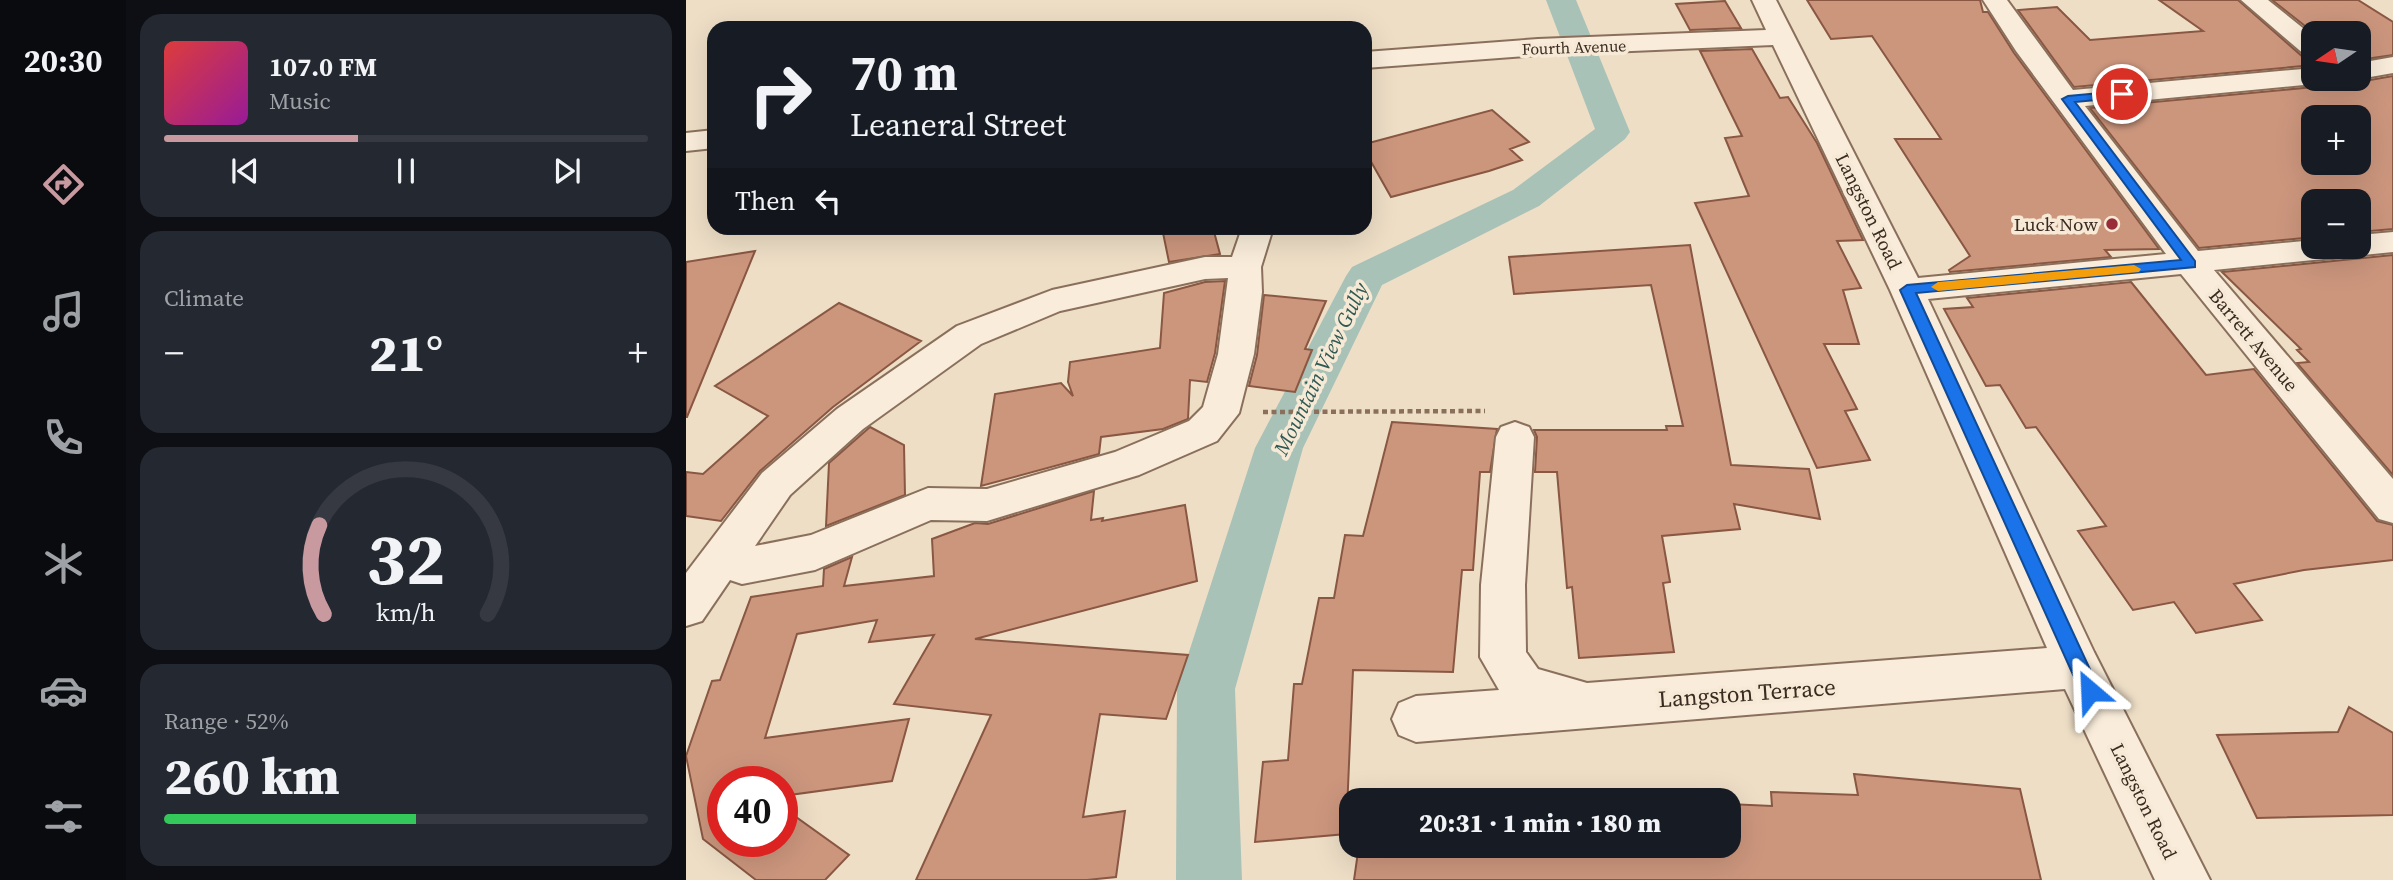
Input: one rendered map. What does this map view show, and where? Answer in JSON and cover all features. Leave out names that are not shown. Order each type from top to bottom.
[{"type":"street","name":"Langston Road","points":[[1764,0],[1907,290],[2078,667],[2183,880]]},
{"type":"street","name":"Barrett Avenue","points":[[1995,0],[2025,46],[2068,99],[2191,264],[2393,507]]},
{"type":"street","points":[[2253,0],[2301,39]]},
{"type":"street","name":"Fourth Avenue","points":[[1372,59],[1538,47],[1784,37]]},
{"type":"street","points":[[2371,69],[2393,65]]},
{"type":"street","points":[[2068,99],[2301,77]]},
{"type":"street","points":[[686,142],[707,140]]},
{"type":"street","points":[[729,551],[742,566],[815,552],[928,504],[987,505],[1125,464],[1203,430],[1220,413],[1236,354],[1245,292],[1245,267],[1255,235]]},
{"type":"street","points":[[2371,244],[2393,242]]},
{"type":"street","points":[[1907,290],[2301,252]]},
{"type":"street","points":[[686,607],[776,484],[850,419],[968,335],[1052,301],[1205,268],[1245,267]]},
{"type":"street","points":[[1515,437],[1503,584],[1503,657],[1524,688],[1600,705]]},
{"type":"street","name":"Langston Terrace","points":[[1416,719],[2078,667]]},
{"type":"path","points":[[1284,412],[1466,409],[1507,412],[1515,437]]},
{"type":"building","points":[[1807,0],[1980,0],[1983,12],[1988,12],[2014,53],[2159,249],[2105,250],[2111,257],[1950,272],[1949,270],[1970,256],[1895,139],[1941,139],[1872,36],[1831,39]]},
{"type":"building","points":[[2159,0],[2238,0],[2301,55],[2301,66],[2074,87],[2018,10],[2057,7],[2090,40],[2203,31]]},
{"type":"building","points":[[2272,0],[2358,0],[2393,22],[2393,55],[2371,58],[2371,21],[2301,23]]},
{"type":"building","points":[[1725,1],[1741,28],[1690,30],[1676,4]]},
{"type":"building","points":[[1752,49],[1780,98],[1788,97],[1817,143],[1863,240],[1837,241],[1861,288],[1843,290],[1859,344],[1824,344],[1857,409],[1845,411],[1870,460],[1817,468],[1695,203],[1749,196],[1725,138],[1742,136],[1700,51]]},
{"type":"building","points":[[2393,76],[2393,229],[2371,231],[2371,189],[2301,189],[2301,238],[2199,248],[2090,108],[2301,88],[2301,91],[2371,91],[2371,80]]},
{"type":"building","points":[[1492,110],[1529,142],[1510,149],[1522,160],[1391,197],[1372,163],[1372,142]]},
{"type":"building","points":[[1163,235],[1215,235],[1220,254],[1169,262]]},
{"type":"building","points":[[1690,245],[1731,465],[1809,469],[1820,519],[1734,504],[1740,529],[1662,536],[1670,582],[1663,583],[1674,652],[1579,658],[1572,587],[1567,588],[1557,472],[1535,472],[1537,437],[1534,430],[1667,430],[1666,426],[1683,426],[1651,285],[1514,294],[1509,257]]},
{"type":"building","points":[[755,251],[687,417],[686,417],[686,262]]},
{"type":"building","points":[[2393,255],[2393,475],[2297,363],[2309,362],[2297,350],[2301,349],[2222,272]]},
{"type":"building","points":[[1225,281],[1215,353],[1207,382],[1190,380],[1188,419],[1163,429],[1101,437],[1099,454],[981,486],[995,394],[1061,383],[1073,396],[1068,382],[1070,362],[1160,348],[1164,293],[1205,282]]},
{"type":"building","points":[[2131,282],[2206,375],[2254,369],[2377,521],[2393,525],[2393,560],[2304,570],[2234,584],[2262,620],[2196,633],[2174,602],[2133,610],[2078,531],[2106,526],[2036,427],[2026,428],[2000,385],[1986,386],[1944,309],[1973,307],[1967,298]]},
{"type":"building","points":[[1264,295],[1326,301],[1305,349],[1312,350],[1295,392],[1249,386],[1257,355]]},
{"type":"building","points":[[839,303],[921,341],[833,407],[760,471],[721,521],[686,516],[686,472],[703,474],[768,416],[715,386]]},
{"type":"building","points":[[1392,422],[1497,429],[1490,472],[1480,472],[1473,570],[1462,570],[1453,672],[1353,670],[1348,788],[1339,788],[1339,835],[1255,842],[1263,762],[1288,760],[1294,684],[1302,684],[1319,598],[1334,598],[1345,535],[1363,536]]},
{"type":"building","points":[[870,427],[904,445],[905,495],[826,526],[829,463]]},
{"type":"building","points":[[1094,491],[1091,520],[1103,518],[1102,521],[1185,505],[1197,581],[975,639],[1188,655],[1166,719],[1100,714],[1083,817],[1125,811],[1116,877],[1087,880],[916,880],[991,715],[894,704],[934,635],[869,642],[877,620],[797,634],[765,738],[909,719],[892,781],[798,794],[798,766],[707,766],[707,842],[703,839],[686,756],[712,681],[720,680],[751,597],[823,586],[824,569],[852,557],[844,586],[934,576],[932,539],[975,523],[988,524]]},
{"type":"building","points":[[2349,707],[2393,733],[2393,815],[2257,818],[2217,735],[2338,732]]},
{"type":"building","points":[[1854,774],[2020,789],[2041,880],[1354,880],[1357,858],[1741,858],[1741,805],[1772,806],[1771,792],[1858,795]]},
{"type":"building","points":[[798,818],[849,855],[825,880],[756,880],[726,857],[798,857]]},
{"type":"waterway","name":"Mountain View Gully","points":[[1209,880],[1206,689],[1279,448],[1366,276],[1526,198],[1613,132],[1561,0]]},
{"type":"slow traffic","points":[[1938,287],[2134,269]]},
{"type":"place","name":"Luck Now","points":[[2112,224]]},
{"type":"route","points":[[2090,691],[1907,290],[2191,264],[2068,99],[2122,94]]}]
